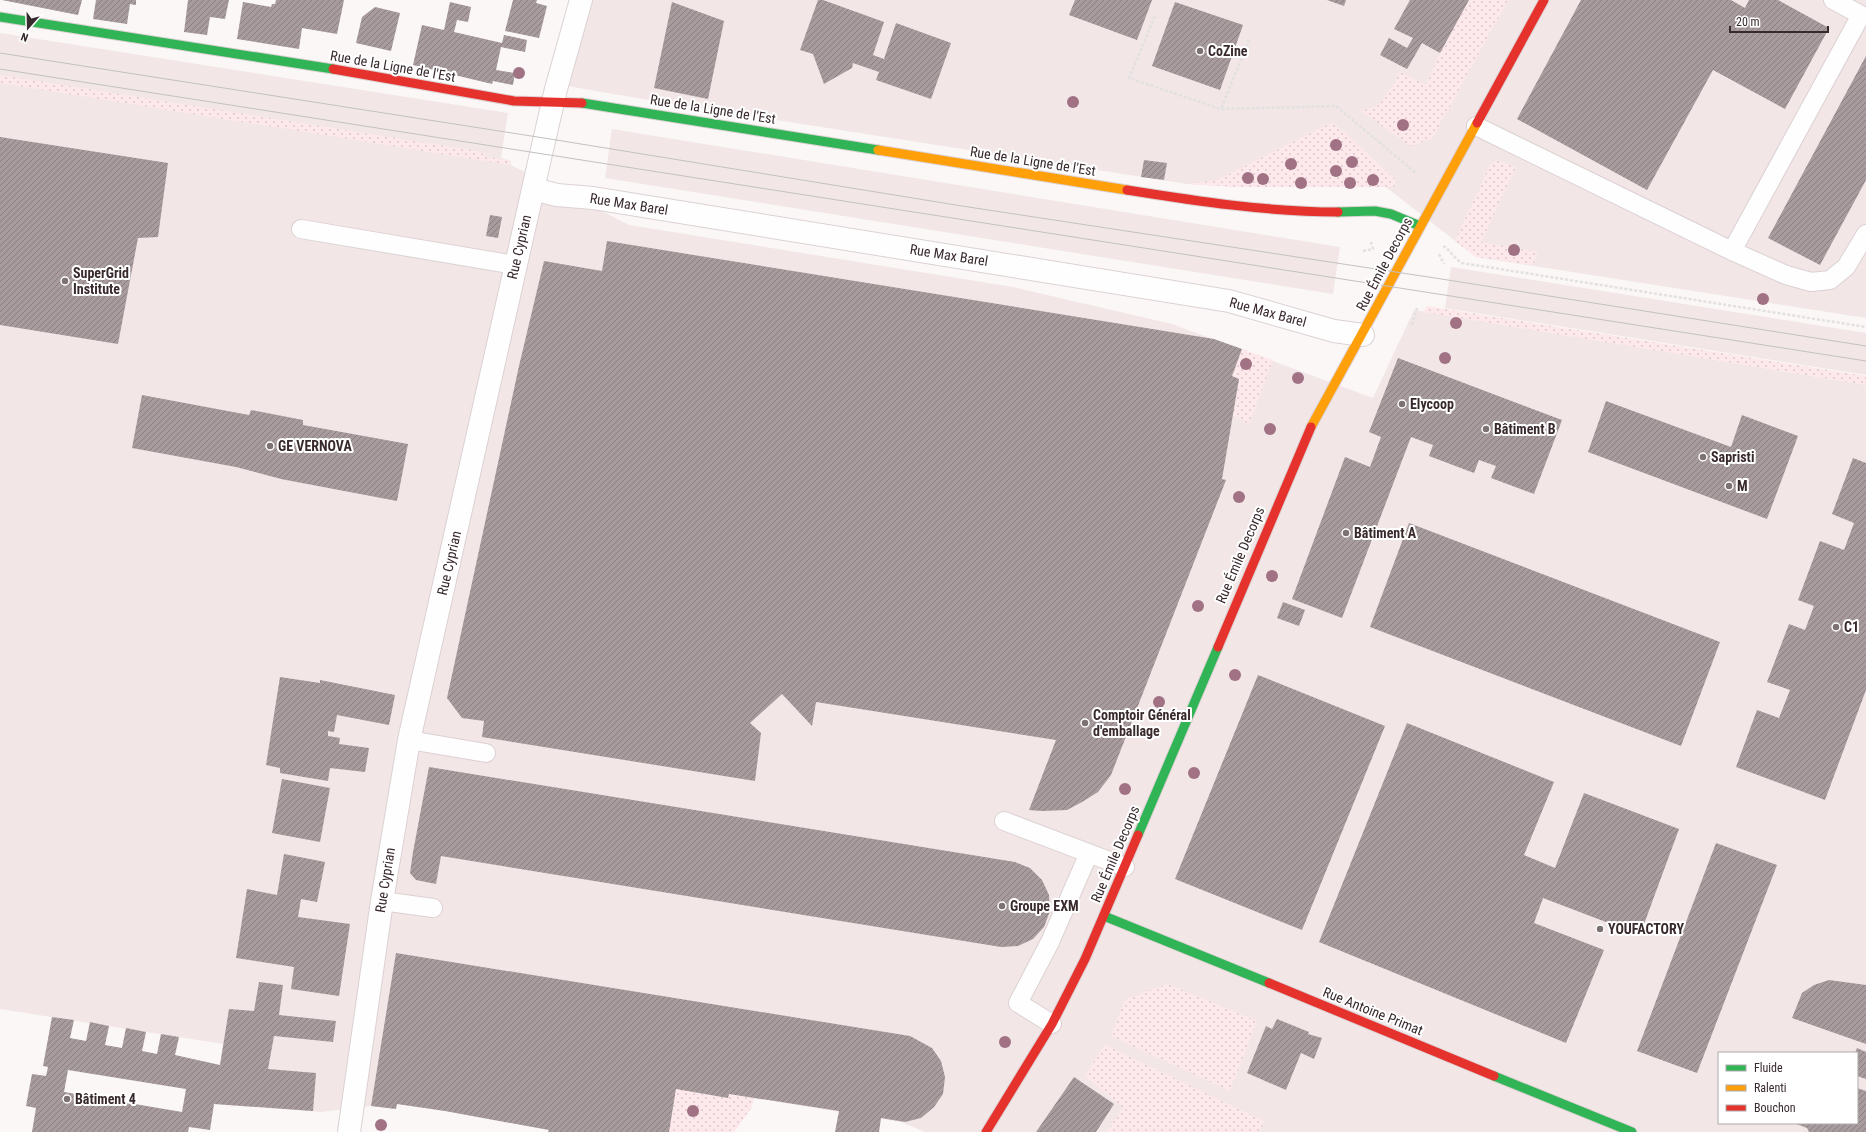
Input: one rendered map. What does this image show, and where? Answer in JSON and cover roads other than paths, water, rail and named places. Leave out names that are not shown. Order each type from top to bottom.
[{"type":"street","name":"Rue Cyprian","points":[[349,1132],[382,901],[409,740],[553,101],[581,0]]},
{"type":"street","name":"Rue Émile Decorps","points":[[986,1132],[1052,1024],[1077,975],[1104,916],[1310,429],[1544,0]]},
{"type":"street","name":"Rue de la Ligne de l'Est","points":[[0,18],[256,56],[514,100],[553,101],[605,106],[1180,198],[1303,212],[1375,211],[1391,214],[1420,226]]},
{"type":"street","name":"Rue Max Barel","points":[[533,189],[557,195],[593,198],[1229,302],[1334,331],[1362,335]]},
{"type":"street","name":"Rue Antoine Primat","points":[[1104,916],[1632,1132]]},
{"type":"lane","points":[[1732,251],[1861,15],[1833,0]]},
{"type":"lane","points":[[1476,126],[1732,251],[1786,275],[1811,282],[1830,280],[1846,267],[1864,242]]},
{"type":"lane","points":[[301,229],[515,265]]},
{"type":"lane","points":[[409,740],[486,753]]},
{"type":"lane","points":[[1004,821],[1124,867]]},
{"type":"lane","points":[[1052,1024],[1018,1003],[1050,942],[1089,853]]},
{"type":"lane","points":[[382,901],[433,908]]},
{"type":"tram line","points":[[0,53],[544,138],[962,206],[1435,278],[1866,346]]},
{"type":"tram line","points":[[0,69],[1866,361]]},
{"type":"place","name":"CoZine","points":[[1200,51]]},
{"type":"place","name":"SuperGrid Institute","points":[[65,281]]},
{"type":"place","name":"Elycoop","points":[[1402,404]]},
{"type":"place","name":"Bâtiment B","points":[[1486,429]]},
{"type":"place","name":"GE VERNOVA","points":[[270,446]]},
{"type":"place","name":"Sapristi","points":[[1703,457]]},
{"type":"place","name":"M","points":[[1729,486]]},
{"type":"place","name":"Bâtiment A","points":[[1346,533]]},
{"type":"place","name":"C1","points":[[1836,627]]},
{"type":"place","name":"Comptoir Général d'emballage","points":[[1085,723]]},
{"type":"place","name":"Groupe EXM","points":[[1002,906]]},
{"type":"place","name":"YOUFACTORY","points":[[1600,929]]},
{"type":"place","name":"Bâtiment 4","points":[[67,1099]]}]
